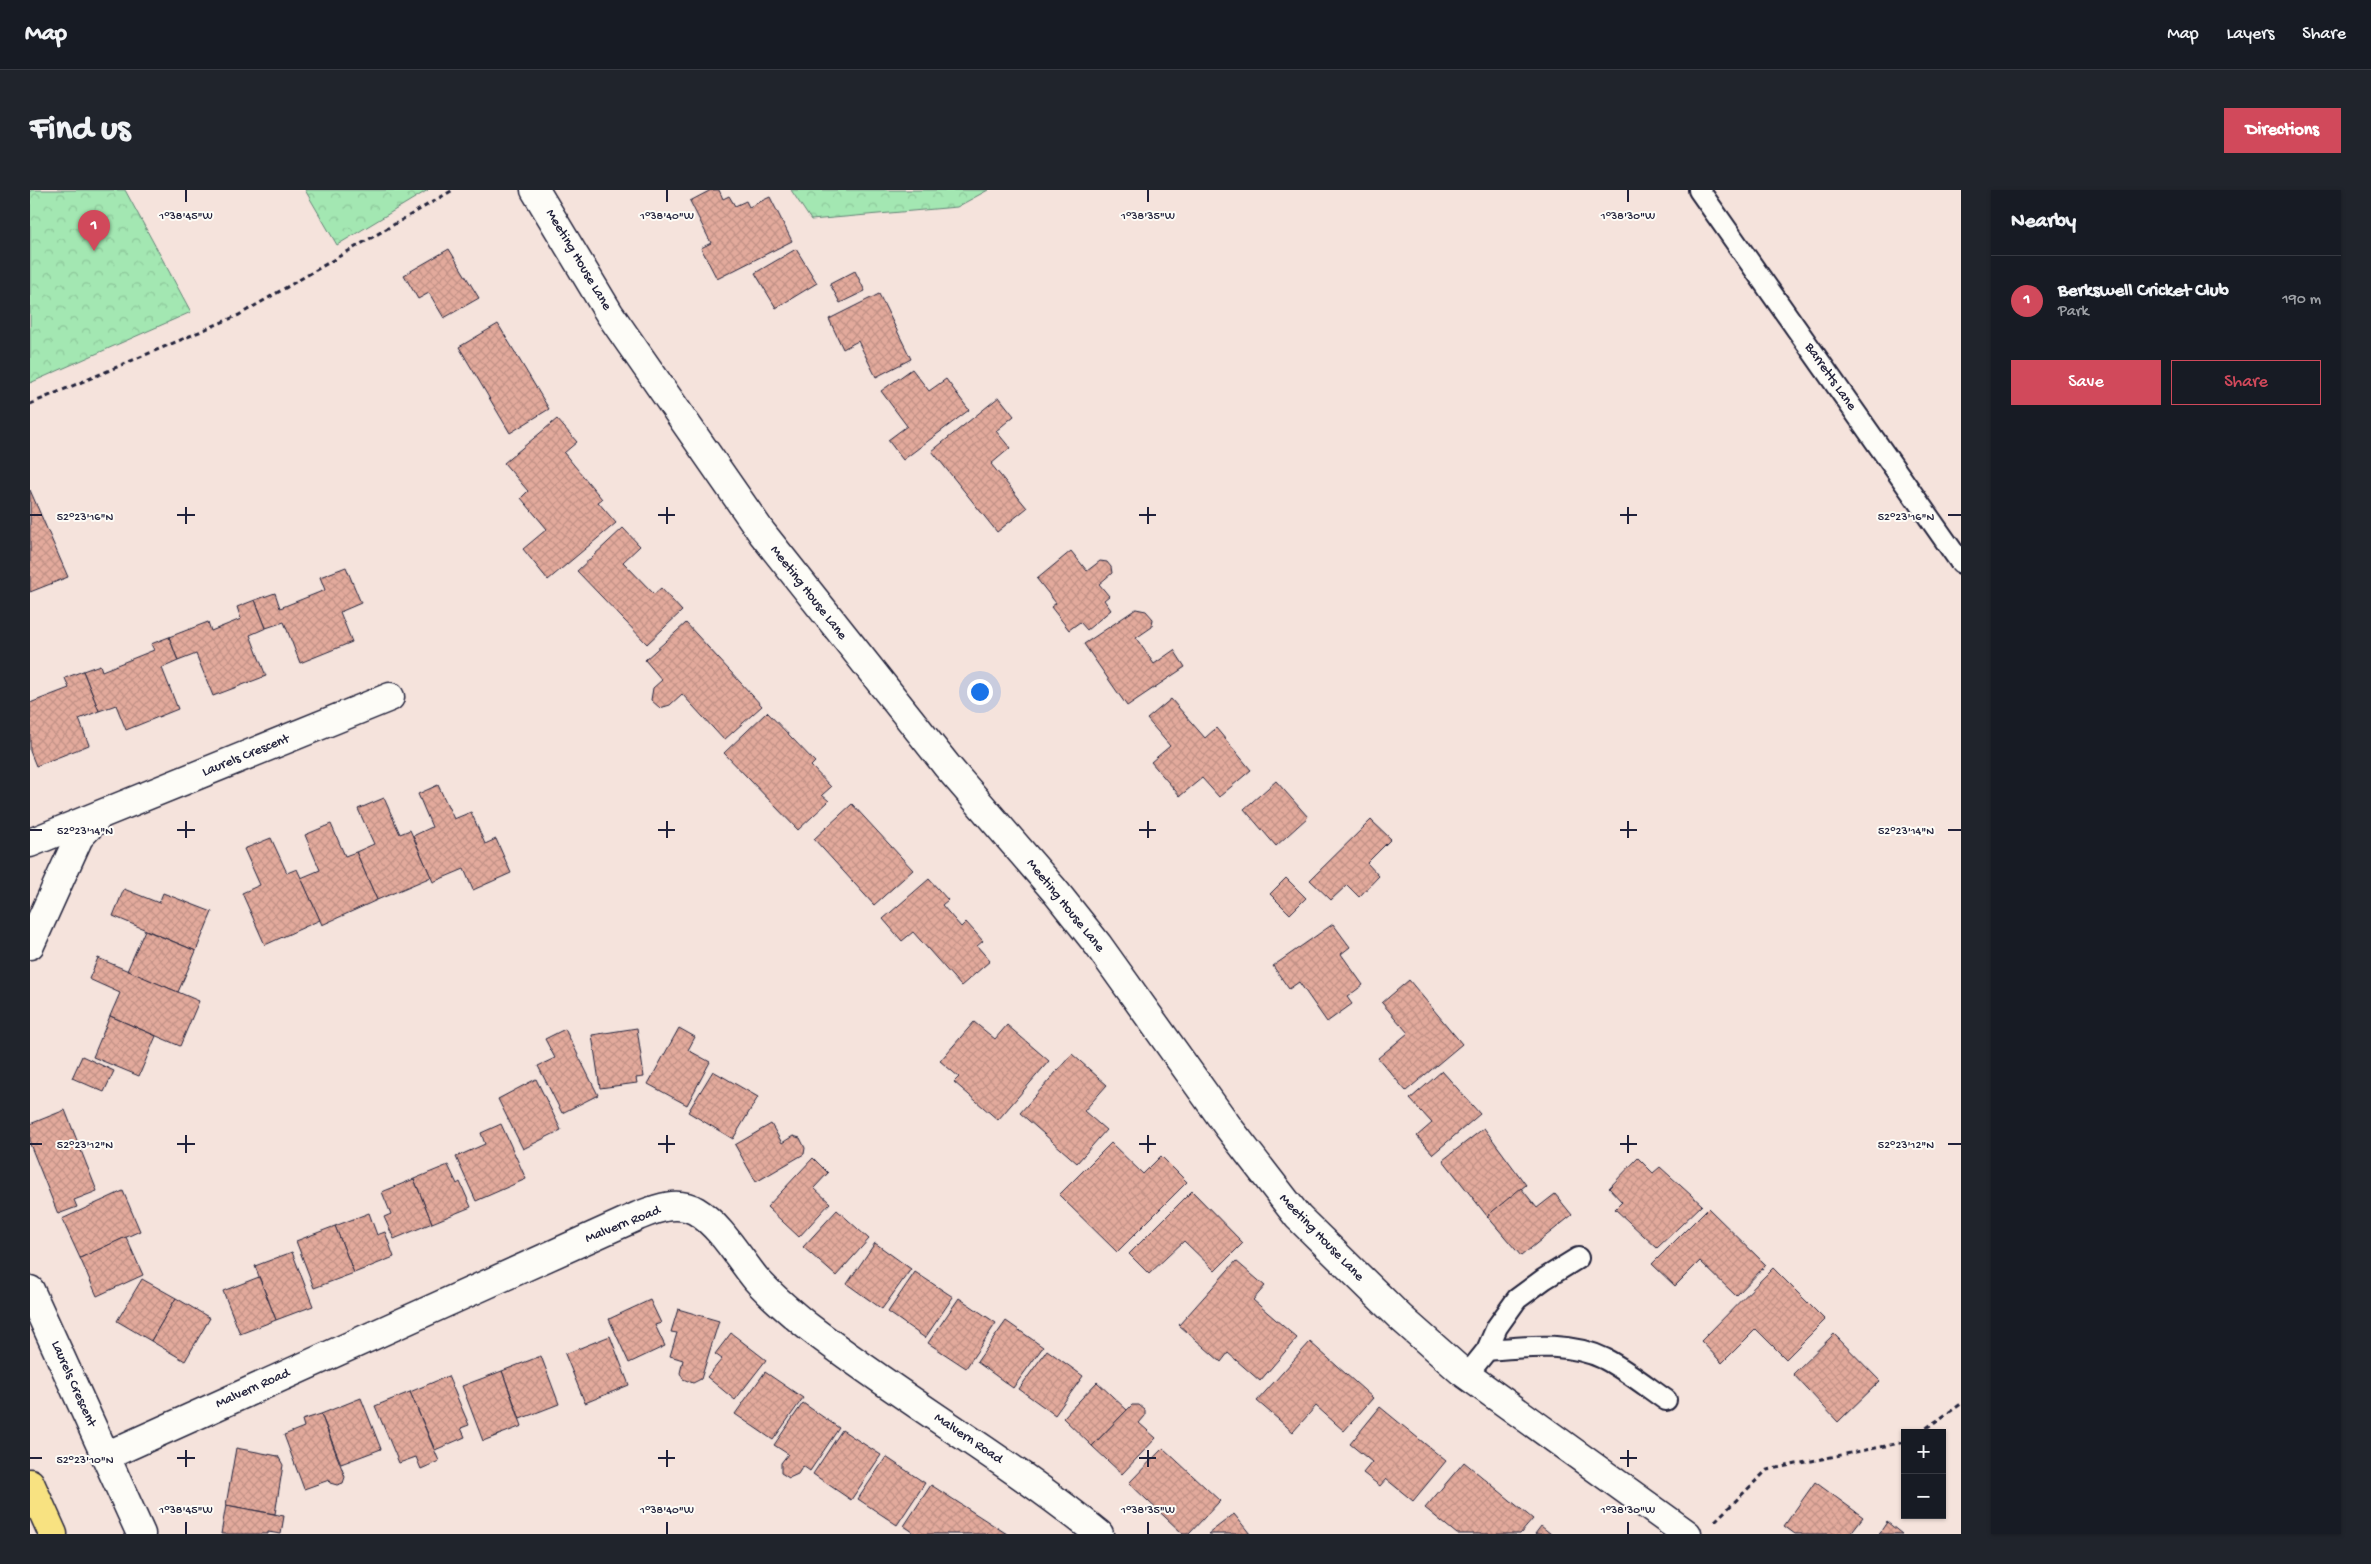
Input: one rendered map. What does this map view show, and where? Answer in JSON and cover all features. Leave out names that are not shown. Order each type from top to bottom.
[{"type":"highway","points":[[30,1483],[53,1534]]},
{"type":"street","name":"Meeting House Lane","points":[[535,190],[609,313],[762,533],[946,766],[1055,891],[1098,945],[1264,1176],[1298,1217],[1350,1269],[1466,1375],[1698,1531]]},
{"type":"street","name":"Laurels Crescent","points":[[30,843],[390,697]]},
{"type":"street","name":"Laurels Crescent","points":[[30,945],[79,837],[101,814]]},
{"type":"street","name":"Malvern Road","points":[[106,1456],[638,1216],[662,1207],[680,1206],[695,1210],[712,1224],[758,1281],[805,1324],[872,1375],[1039,1487],[1099,1534]]},
{"type":"street","name":"Laurels Crescent","points":[[30,1290],[141,1534]]},
{"type":"lane","name":"Barretts Lane","points":[[1699,190],[1961,563]]},
{"type":"lane","points":[[1466,1375],[1487,1350],[1497,1327],[1517,1299],[1544,1279],[1578,1258]]},
{"type":"lane","points":[[1487,1350],[1538,1346],[1577,1350],[1604,1359],[1666,1400]]},
{"type":"path","points":[[30,404],[239,315],[453,190]]},
{"type":"path","points":[[1925,1429],[1961,1404]]},
{"type":"path","points":[[1698,1531],[1767,1470],[1901,1443]]},
{"type":"green space","points":[[30,190],[125,190],[191,312],[30,383]]},
{"type":"green space","points":[[305,190],[428,190],[337,245]]},
{"type":"green space","points":[[791,190],[988,190],[957,207],[811,220]]},
{"type":"building","points":[[711,190],[719,190],[723,199],[729,196],[735,206],[746,201],[749,207],[770,197],[792,241],[717,279],[701,248],[711,243],[690,201]]},
{"type":"building","points":[[449,249],[479,298],[444,318],[429,293],[418,299],[404,275]]},
{"type":"building","points":[[796,249],[817,283],[776,308],[755,273]]},
{"type":"building","points":[[855,271],[865,291],[840,303],[830,284]]},
{"type":"building","points":[[879,294],[911,359],[876,377],[858,341],[843,349],[829,319]]},
{"type":"building","points":[[498,324],[549,409],[510,433],[459,347]]},
{"type":"building","points":[[912,369],[929,391],[946,379],[969,410],[903,460],[888,440],[907,426],[881,391]]},
{"type":"building","points":[[999,397],[1014,416],[996,431],[1010,448],[991,464],[1027,508],[997,532],[932,451]]},
{"type":"building","points":[[557,419],[577,442],[564,453],[602,499],[598,502],[616,523],[548,580],[523,549],[547,529],[521,498],[528,491],[504,463]]},
{"type":"building","points":[[30,490],[68,577],[30,592]]},
{"type":"building","points":[[623,528],[640,546],[623,562],[654,594],[661,588],[682,611],[647,644],[577,571]]},
{"type":"building","points":[[1071,551],[1087,571],[1100,561],[1107,562],[1111,567],[1112,573],[1099,584],[1109,596],[1104,600],[1111,610],[1087,630],[1080,622],[1069,630],[1051,607],[1056,603],[1037,579]]},
{"type":"building","points":[[346,567],[361,603],[340,612],[352,642],[300,663],[284,622],[266,628],[255,600],[275,593],[280,608],[325,590],[320,577]]},
{"type":"building","points":[[255,600],[266,628],[250,635],[266,676],[213,696],[196,654],[178,661],[169,637],[208,622],[211,631],[241,619],[237,607]]},
{"type":"building","points":[[1136,609],[1146,611],[1153,619],[1152,627],[1136,638],[1154,664],[1174,650],[1185,667],[1127,706],[1084,644]]},
{"type":"building","points":[[686,623],[762,706],[724,740],[682,694],[670,705],[660,708],[651,700],[653,688],[662,680],[645,660]]},
{"type":"building","points":[[169,637],[178,661],[162,668],[178,709],[126,730],[116,705],[99,711],[83,671],[100,665],[102,671],[154,650],[151,644]]},
{"type":"building","points":[[83,671],[99,711],[79,719],[89,745],[36,766],[30,751],[30,703],[69,688],[65,678]]},
{"type":"building","points":[[1171,699],[1205,738],[1216,728],[1251,770],[1219,797],[1202,778],[1180,796],[1151,762],[1170,746],[1147,719]]},
{"type":"building","points":[[767,712],[815,762],[811,766],[831,787],[822,795],[829,801],[798,830],[724,753]]},
{"type":"building","points":[[1276,781],[1308,817],[1276,846],[1244,809]]},
{"type":"building","points":[[438,785],[454,819],[471,812],[485,844],[496,839],[511,873],[473,890],[464,869],[433,882],[413,836],[432,827],[418,794]]},
{"type":"building","points":[[384,798],[400,834],[410,830],[431,877],[377,900],[356,852],[374,844],[358,809]]},
{"type":"building","points":[[852,804],[913,870],[874,905],[814,839]]},
{"type":"building","points":[[1371,820],[1391,839],[1367,863],[1379,876],[1359,897],[1347,885],[1331,900],[1310,880]]},
{"type":"building","points":[[331,824],[345,856],[356,852],[377,900],[322,925],[301,878],[320,870],[305,835]]},
{"type":"building","points":[[271,838],[287,873],[297,869],[320,920],[265,945],[242,893],[260,885],[244,849]]},
{"type":"building","points":[[1286,878],[1306,898],[1290,914],[1270,894]]},
{"type":"building","points":[[929,879],[948,900],[942,905],[961,927],[966,922],[983,941],[977,946],[990,961],[961,986],[913,932],[902,941],[883,919]]},
{"type":"building","points":[[124,889],[159,903],[163,893],[212,912],[196,951],[113,916]]},
{"type":"building","points":[[1333,924],[1350,947],[1341,954],[1363,985],[1347,997],[1352,1004],[1327,1022],[1299,982],[1289,989],[1273,966]]},
{"type":"building","points":[[145,930],[196,951],[178,992],[127,971]]},
{"type":"building","points":[[98,958],[199,1001],[180,1046],[110,1016],[120,993],[89,979]]},
{"type":"building","points":[[1409,980],[1462,1044],[1406,1091],[1378,1058],[1408,1033],[1382,1003]]},
{"type":"building","points":[[110,1016],[156,1036],[139,1076],[93,1057]]},
{"type":"building","points":[[974,1022],[995,1039],[1007,1025],[1049,1061],[998,1120],[954,1082],[959,1077],[940,1061]]},
{"type":"building","points":[[637,1028],[644,1077],[636,1078],[637,1083],[600,1088],[592,1035]]},
{"type":"building","points":[[679,1028],[695,1037],[688,1050],[710,1062],[687,1105],[648,1084]]},
{"type":"building","points":[[565,1029],[598,1095],[562,1113],[538,1066],[555,1058],[545,1039]]},
{"type":"building","points":[[1072,1054],[1107,1085],[1084,1111],[1106,1130],[1077,1163],[1020,1113]]},
{"type":"building","points":[[82,1056],[114,1071],[104,1092],[72,1078]]},
{"type":"building","points":[[713,1071],[758,1097],[733,1139],[688,1112]]},
{"type":"building","points":[[1442,1071],[1480,1114],[1433,1154],[1417,1136],[1432,1123],[1410,1099]]},
{"type":"building","points":[[536,1079],[561,1130],[523,1149],[498,1099]]},
{"type":"building","points":[[65,1110],[97,1191],[74,1200],[77,1207],[58,1214],[30,1144],[30,1124]]},
{"type":"building","points":[[501,1124],[526,1179],[476,1201],[456,1157],[485,1144],[481,1133]]},
{"type":"building","points":[[771,1124],[782,1143],[793,1136],[800,1138],[805,1148],[804,1154],[756,1182],[735,1145]]},
{"type":"building","points":[[1484,1128],[1526,1185],[1487,1216],[1443,1160]]},
{"type":"building","points":[[1111,1143],[1143,1174],[1161,1156],[1187,1182],[1117,1252],[1059,1195]]},
{"type":"building","points":[[813,1158],[828,1173],[814,1188],[830,1203],[799,1237],[767,1207]]},
{"type":"building","points":[[1638,1158],[1653,1173],[1660,1167],[1702,1205],[1657,1248],[1615,1209],[1622,1202],[1609,1188]]},
{"type":"building","points":[[448,1165],[457,1184],[460,1182],[471,1207],[432,1223],[414,1179]]},
{"type":"building","points":[[414,1179],[432,1223],[394,1239],[384,1217],[391,1214],[382,1192]]},
{"type":"building","points":[[1521,1188],[1537,1208],[1555,1194],[1572,1215],[1521,1256],[1487,1216]]},
{"type":"building","points":[[123,1191],[140,1231],[80,1258],[62,1219]]},
{"type":"building","points":[[1192,1191],[1243,1243],[1215,1271],[1184,1241],[1149,1274],[1129,1254]]},
{"type":"building","points":[[1708,1208],[1766,1265],[1736,1296],[1700,1261],[1675,1286],[1652,1264]]},
{"type":"building","points":[[837,1210],[869,1239],[836,1276],[803,1247]]},
{"type":"building","points":[[369,1213],[377,1235],[385,1232],[394,1257],[354,1273],[335,1226]]},
{"type":"building","points":[[335,1226],[354,1273],[314,1288],[296,1241]]},
{"type":"building","points":[[126,1237],[143,1275],[97,1296],[80,1258]]},
{"type":"building","points":[[875,1243],[911,1269],[882,1309],[847,1284]]},
{"type":"building","points":[[292,1252],[313,1306],[276,1320],[255,1266]]},
{"type":"building","points":[[1236,1261],[1265,1286],[1253,1300],[1297,1338],[1260,1381],[1228,1353],[1221,1362],[1179,1325]]},
{"type":"building","points":[[1773,1268],[1825,1320],[1786,1359],[1756,1329],[1722,1363],[1701,1341]]},
{"type":"building","points":[[915,1272],[953,1297],[925,1338],[888,1312]]},
{"type":"building","points":[[259,1277],[276,1320],[240,1334],[223,1291]]},
{"type":"building","points":[[142,1279],[176,1298],[151,1341],[117,1321]]},
{"type":"building","points":[[176,1298],[210,1318],[185,1361],[151,1341]]},
{"type":"building","points":[[959,1298],[996,1323],[966,1368],[928,1343]]},
{"type":"building","points":[[650,1300],[661,1323],[655,1325],[665,1346],[629,1363],[609,1319]]},
{"type":"building","points":[[678,1309],[719,1321],[701,1379],[693,1383],[683,1379],[680,1373],[683,1360],[670,1356],[677,1333],[671,1332]]},
{"type":"building","points":[[1006,1321],[1043,1347],[1013,1388],[977,1362]]},
{"type":"building","points":[[731,1333],[766,1360],[735,1400],[707,1377],[722,1359],[715,1354]]},
{"type":"building","points":[[1834,1334],[1880,1381],[1838,1422],[1793,1374]]},
{"type":"building","points":[[610,1336],[629,1385],[585,1403],[565,1354]]},
{"type":"building","points":[[1310,1342],[1373,1398],[1344,1431],[1316,1406],[1293,1432],[1257,1401]]},
{"type":"building","points":[[1047,1350],[1083,1376],[1055,1415],[1019,1389]]},
{"type":"building","points":[[541,1356],[559,1404],[520,1419],[502,1371]]},
{"type":"building","points":[[502,1371],[522,1426],[483,1441],[462,1386]]},
{"type":"building","points":[[765,1372],[803,1398],[773,1440],[735,1414]]},
{"type":"building","points":[[448,1376],[469,1425],[461,1428],[465,1437],[435,1450],[410,1392]]},
{"type":"building","points":[[1097,1382],[1127,1410],[1092,1446],[1063,1418]]},
{"type":"building","points":[[410,1392],[439,1461],[421,1469],[416,1457],[399,1463],[375,1406]]},
{"type":"building","points":[[361,1398],[381,1449],[341,1464],[321,1414]]},
{"type":"building","points":[[803,1403],[839,1428],[810,1471],[803,1466],[798,1474],[789,1478],[781,1473],[781,1463],[788,1454],[774,1445]]},
{"type":"building","points":[[1132,1405],[1139,1405],[1145,1410],[1145,1416],[1139,1423],[1156,1438],[1122,1474],[1092,1446]]},
{"type":"building","points":[[1380,1407],[1446,1461],[1413,1501],[1386,1479],[1380,1486],[1363,1473],[1372,1462],[1350,1444]]},
{"type":"building","points":[[321,1414],[345,1477],[343,1483],[337,1485],[330,1483],[329,1480],[304,1489],[284,1435],[304,1427],[302,1420]]},
{"type":"building","points":[[842,1430],[881,1455],[851,1500],[813,1474]]},
{"type":"building","points":[[236,1448],[278,1456],[283,1465],[275,1514],[226,1505]]},
{"type":"building","points":[[1163,1448],[1220,1501],[1189,1534],[1183,1534],[1129,1483]]},
{"type":"building","points":[[886,1457],[925,1483],[897,1525],[858,1499]]},
{"type":"building","points":[[1464,1462],[1533,1519],[1520,1534],[1457,1534],[1425,1508]]},
{"type":"building","points":[[1815,1482],[1863,1517],[1850,1534],[1795,1534],[1784,1526]]},
{"type":"building","points":[[931,1485],[1007,1534],[916,1534],[904,1526]]},
{"type":"building","points":[[226,1505],[284,1516],[281,1534],[268,1532],[268,1534],[221,1534]]},
{"type":"building","points":[[1234,1514],[1250,1534],[1208,1534]]},
{"type":"building","points":[[1887,1522],[1902,1534],[1879,1534]]},
{"type":"building","points":[[1541,1526],[1551,1534],[1535,1534]]},
{"type":"place","name":"Berkswell Cricket Club","points":[[94,251]]}]
